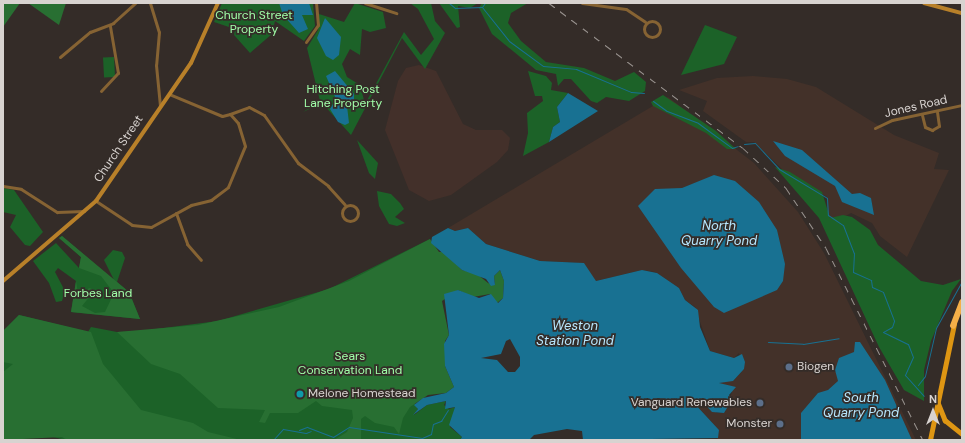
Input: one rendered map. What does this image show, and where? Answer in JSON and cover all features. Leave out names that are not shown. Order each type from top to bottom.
[{"type":"highway","points":[[953,326],[962,303]]},
{"type":"main road","points":[[930,440],[937,398],[953,326],[962,311]]},
{"type":"main road","points":[[937,398],[945,420],[962,434]]},
{"type":"street","points":[[60,57],[90,32],[110,26],[135,3]]},
{"type":"street","points":[[150,3],[159,32],[156,65],[160,106]]},
{"type":"street","name":"Church Street","points":[[3,281],[88,211],[195,56],[218,3]]},
{"type":"street","points":[[306,42],[318,25],[316,3]]},
{"type":"street","points":[[365,3],[396,12]]},
{"type":"street","points":[[582,3],[626,9],[645,22],[659,26],[658,35],[647,35],[645,22]]},
{"type":"street","points":[[924,3],[962,13]]},
{"type":"street","points":[[101,91],[118,73],[110,26]]},
{"type":"street","points":[[169,94],[222,116],[244,107],[258,110],[287,143],[298,163],[328,186],[345,205],[357,209],[354,219],[344,217],[345,205]]},
{"type":"street","name":"Jones Road","points":[[874,128],[962,105]]},
{"type":"street","points":[[922,115],[926,128],[932,130],[938,126],[937,112]]},
{"type":"street","points":[[96,200],[132,225],[142,227],[159,225],[176,213],[211,200],[228,187],[245,146],[242,129],[230,114]]},
{"type":"street","points":[[3,186],[21,189],[57,212],[88,211]]},
{"type":"street","points":[[176,213],[187,244],[201,260]]},
{"type":"shaded area","points":[[419,65],[436,71],[463,124],[476,130],[502,130],[510,138],[508,150],[497,162],[451,195],[429,201],[409,190],[385,130],[398,81],[406,68]]},
{"type":"shaded area","points":[[753,76],[787,79],[816,87],[894,135],[939,153],[934,169],[949,170],[907,257],[880,236],[872,223],[851,213],[838,220],[832,219],[828,215],[827,197],[783,170],[754,142],[746,142],[703,111],[707,101],[679,90],[717,78]]},
{"type":"shaded area","points":[[668,97],[754,163],[798,212],[824,253],[916,440],[717,440],[719,430],[694,403],[701,400],[717,413],[725,412],[732,392],[719,383],[734,380],[744,369],[739,353],[734,358],[710,351],[695,307],[685,300],[679,288],[655,272],[642,270],[596,281],[581,263],[540,261],[486,244],[468,228],[455,231],[448,228]]},
{"type":"green space","points":[[3,3],[20,3],[3,27]]},
{"type":"green space","points":[[28,3],[66,3],[59,25]]},
{"type":"green space","name":"Church Street Property","points":[[222,3],[313,3],[315,26],[304,41],[275,21],[272,34],[250,53],[234,35],[235,29],[214,22]]},
{"type":"green space","name":"Hitching Post Lane Property","points":[[355,3],[383,12],[386,28],[370,32],[362,29],[360,55],[350,49],[342,64],[347,77],[360,85],[365,104],[404,32],[421,55],[434,39],[418,9],[410,3],[431,3],[435,21],[445,33],[425,69],[402,38],[351,135],[322,103],[303,112],[320,101],[307,48],[318,30],[319,14],[344,22]]},
{"type":"green space","points":[[439,3],[478,3],[470,8],[458,6],[460,27],[457,28]]},
{"type":"green space","points":[[482,3],[528,3],[511,13],[508,23],[521,41],[546,62],[584,68],[615,81],[634,72],[646,82],[645,91],[629,101],[606,97],[597,103],[591,101],[571,79],[564,79],[558,86],[556,74],[536,70],[492,34],[479,8]]},
{"type":"green space","points":[[705,25],[737,37],[724,64],[681,75]]},
{"type":"green space","points":[[114,57],[115,77],[104,78],[103,58]]},
{"type":"green space","points":[[528,71],[546,76],[552,83],[551,90],[568,93],[557,107],[560,122],[553,127],[549,142],[523,156],[528,133],[527,113],[543,101],[542,96],[535,96]]},
{"type":"green space","points":[[663,95],[716,131],[736,149],[727,149],[706,133],[653,106],[651,102]]},
{"type":"green space","points":[[357,140],[378,163],[375,179],[369,173]]},
{"type":"green space","points":[[775,167],[790,172],[822,192],[830,218],[843,215],[852,217],[870,230],[878,245],[921,281],[943,285],[961,279],[952,291],[931,341],[924,370],[924,401],[904,390],[879,347],[819,218]]},
{"type":"green space","points":[[3,188],[14,190],[43,232],[30,246],[25,245],[10,227],[16,215],[3,212]]},
{"type":"green space","points":[[377,191],[391,194],[400,203],[404,209],[395,217],[405,223],[397,226],[389,224],[379,206]]},
{"type":"green space","name":"Forbes Land","points":[[62,236],[114,280],[104,260],[113,250],[122,252],[125,258],[117,282],[129,292],[140,319],[71,312],[76,281],[58,268],[55,272],[65,291],[62,301],[56,302],[49,283],[33,261],[56,243],[79,268],[81,257],[59,238]]},
{"type":"green space","name":"Forbes Land","points":[[62,236],[129,292],[140,319],[71,312],[76,281],[79,299],[89,288],[95,290],[82,306],[95,313],[105,312],[114,293],[101,276],[79,268],[81,257],[59,238]]},
{"type":"green space","name":"Sears Conservation Land","points":[[430,239],[415,405],[418,409],[414,415],[427,405],[446,401],[444,405],[449,409],[455,407],[450,427],[462,437],[460,440],[66,440],[40,434],[3,405],[3,331],[19,315],[88,332],[91,327],[117,332],[140,331],[218,321],[329,289]]},
{"type":"green space","points":[[430,239],[439,252],[443,252],[462,270],[477,274],[488,283],[495,285],[494,276],[500,270],[504,281],[503,298],[497,303],[490,294],[473,297],[458,290],[442,301],[449,335],[445,341],[445,366],[454,387],[446,393],[428,395],[410,407],[403,418],[399,434],[394,427],[375,423],[365,416],[361,419],[361,440],[334,440],[347,432],[353,418],[352,410],[322,406],[316,401],[298,413],[270,413],[265,423],[259,422],[265,410],[218,408],[180,374],[151,364],[117,332],[198,325],[279,307],[349,281]]},
{"type":"green space","points":[[19,315],[91,332],[103,364],[141,410],[193,423],[208,432],[241,440],[67,440],[62,437],[3,440],[3,372],[13,364],[3,362],[3,331]]},
{"type":"water","points":[[279,3],[309,3],[313,15],[302,15],[308,29],[299,33],[283,15]]},
{"type":"water","points":[[325,18],[341,37],[339,55],[333,60],[326,56],[317,38]]},
{"type":"water","points":[[335,71],[354,94],[354,105],[347,106],[349,123],[345,125],[338,122],[330,109],[336,99],[326,76]]},
{"type":"water","points":[[568,93],[598,111],[549,142],[553,127],[560,122],[557,107]]},
{"type":"water","points":[[773,141],[802,150],[852,194],[860,193],[871,198],[874,215],[842,202],[835,186],[785,156]]},
{"type":"water","name":"North Quarry Pond","points":[[714,175],[735,181],[759,202],[777,230],[785,264],[783,281],[777,290],[724,313],[714,307],[681,268],[638,206],[655,189],[682,188]]},
{"type":"water","name":"Weston Station Pond","points":[[448,228],[455,231],[468,228],[486,244],[540,261],[584,263],[596,281],[642,270],[657,273],[679,288],[685,300],[698,310],[700,327],[710,351],[734,358],[742,354],[745,362],[744,369],[733,381],[719,383],[736,387],[729,395],[732,400],[724,413],[712,412],[701,400],[694,403],[719,430],[718,438],[583,440],[582,431],[567,429],[534,435],[529,440],[460,440],[462,437],[449,425],[455,407],[445,409],[446,401],[427,405],[413,415],[418,409],[414,405],[423,398],[446,393],[454,387],[445,366],[444,344],[449,335],[444,294],[458,290],[479,298],[491,294],[498,303],[503,298],[504,281],[500,270],[494,276],[495,285],[491,286],[486,279],[462,270],[431,243],[432,237]],"holes":[[[510,339],[520,357],[520,366],[515,372],[508,372],[497,360],[481,358],[501,354],[506,341]]]},
{"type":"water","name":"South Quarry Pond","points":[[855,342],[860,342],[885,380],[912,440],[801,440],[801,413],[818,393],[828,390],[838,381],[835,370],[839,358],[854,352]]},
{"type":"waterway","points":[[449,3],[455,8],[482,7],[509,41],[543,66],[576,69],[631,92],[644,93]]},
{"type":"waterway","points":[[482,7],[485,3]]},
{"type":"waterway","points":[[653,101],[667,111],[698,123],[732,148],[738,146]]},
{"type":"waterway","points":[[744,144],[755,143],[779,169],[827,198],[828,215],[843,225],[854,253],[853,272],[871,280],[872,287],[883,292],[894,321],[892,327],[883,332],[908,344],[913,357],[905,375],[924,396]]},
{"type":"waterway","points":[[918,385],[925,376],[936,328],[962,281]]},
{"type":"waterway","points":[[768,342],[803,344],[839,338]]},
{"type":"waterway","points":[[299,430],[307,427],[333,437],[349,427],[422,438],[431,434],[433,424],[441,421],[448,410]]},
{"type":"waterway","points":[[273,440],[283,429],[306,433],[311,431]]},
{"type":"railway","points":[[549,3],[743,148],[786,188],[826,248],[923,440]]},
{"type":"place","name":"Biogen","points":[[789,367]]},
{"type":"place","name":"Melone Homestead","points":[[300,394]]},
{"type":"place","name":"Vanguard Renewables","points":[[760,403]]},
{"type":"place","name":"Monster","points":[[780,424]]}]
